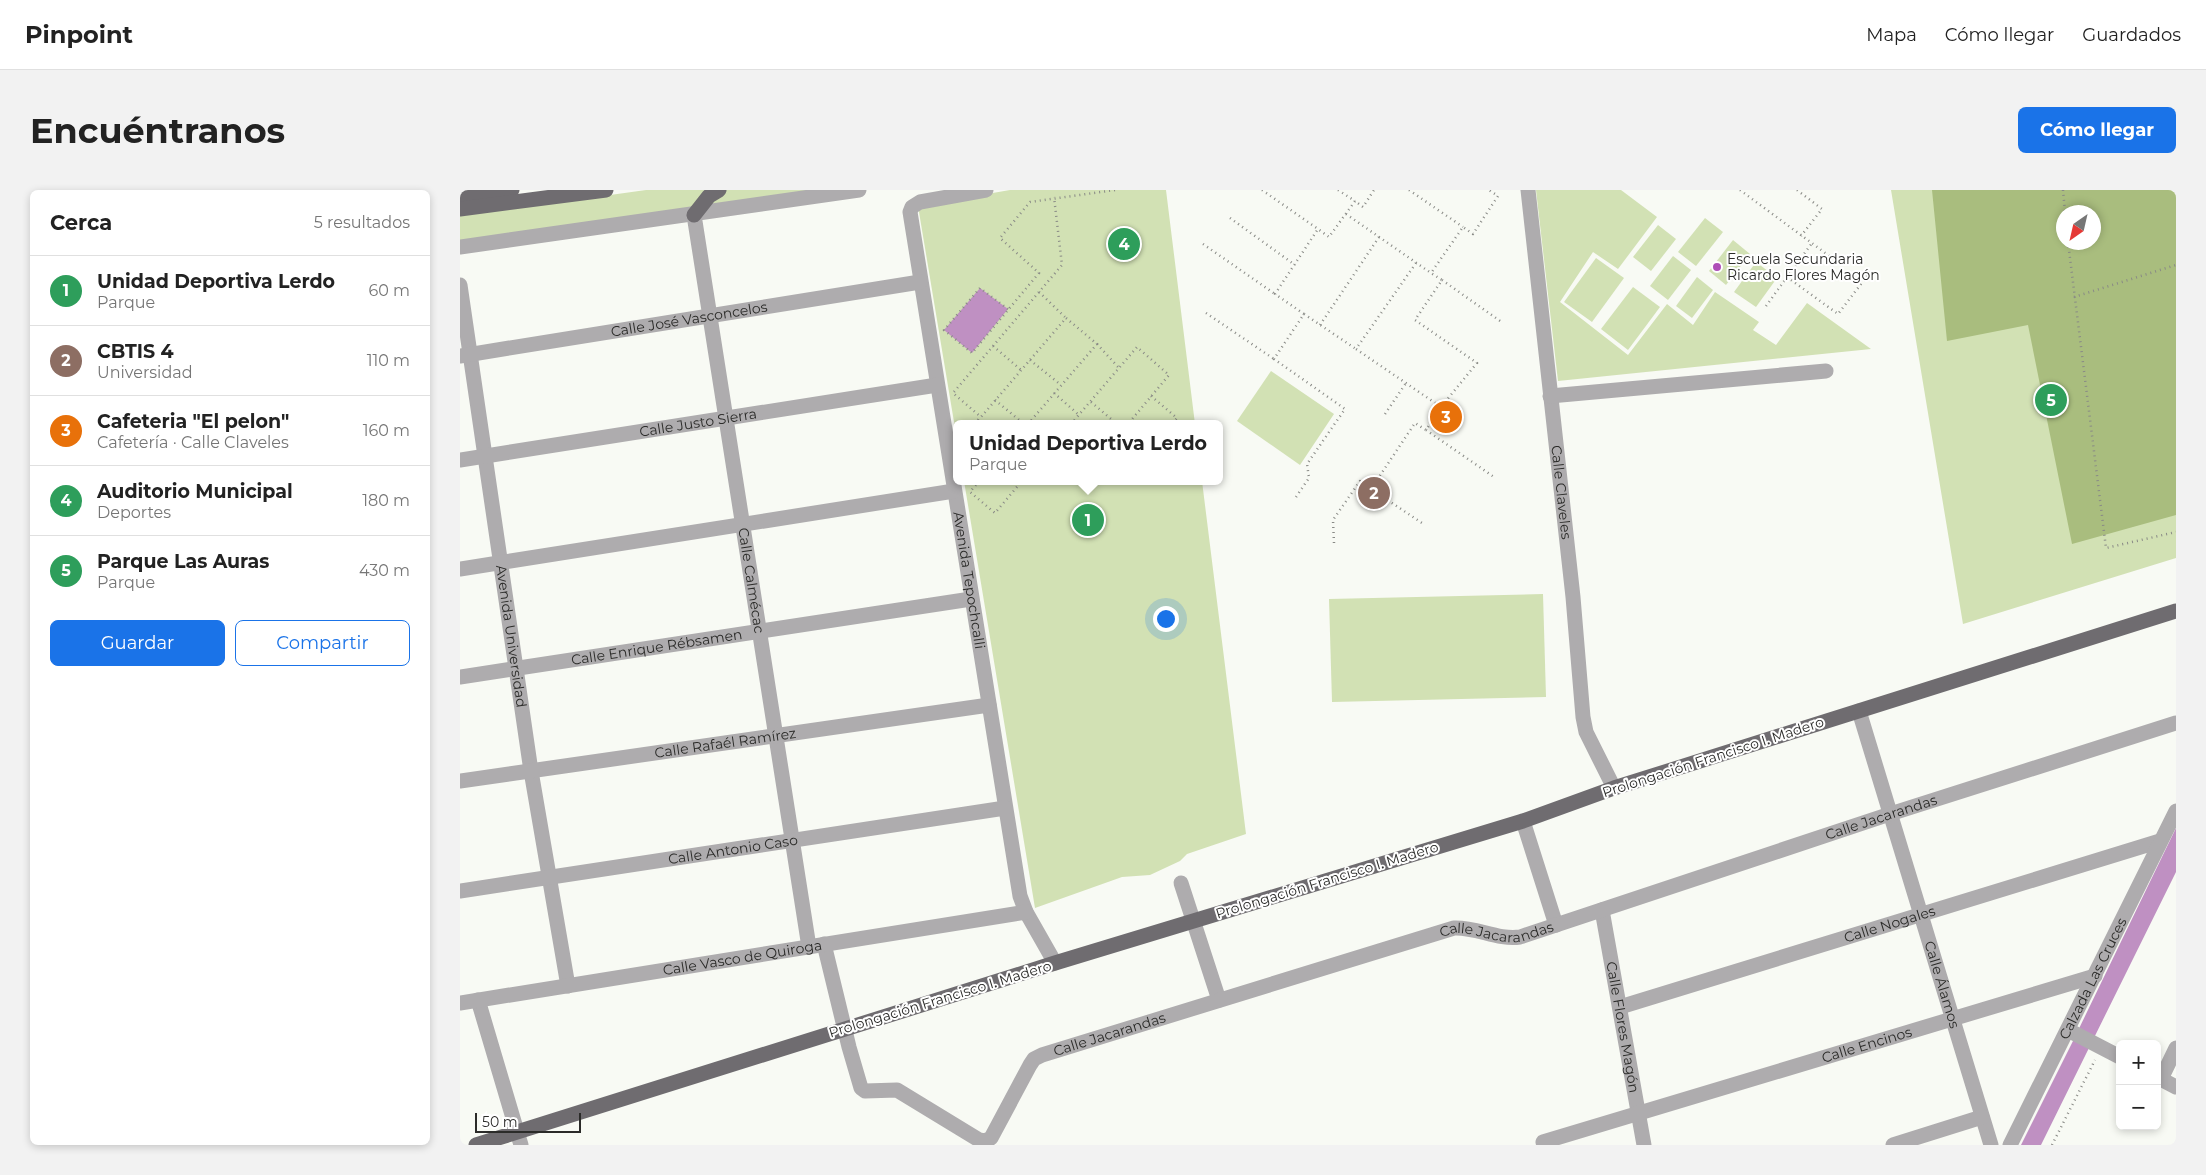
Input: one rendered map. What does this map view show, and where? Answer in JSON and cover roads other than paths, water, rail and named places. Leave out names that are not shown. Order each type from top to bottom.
[{"type":"main road","points":[[460,195],[512,190]]},
{"type":"main road","points":[[460,209],[606,190]]},
{"type":"main road","points":[[694,215],[709,196],[719,190]]},
{"type":"main road","name":"Prolongación Francisco I. Madero","points":[[476,1145],[519,1139],[844,1029],[1523,821],[1614,788],[2176,611]]},
{"type":"street","points":[[460,246],[694,215],[859,190]]},
{"type":"street","name":"Avenida Tepochcalli","points":[[953,485],[910,212],[912,207],[920,202],[986,190]]},
{"type":"street","name":"Calle Claveles","points":[[1528,190],[1573,597],[1583,717],[1586,732],[1614,788]]},
{"type":"street","name":"Calle Calmécac","points":[[694,215],[793,842],[817,946],[861,1088],[865,1092]]},
{"type":"street","name":"Calle José Vasconcelos","points":[[465,355],[920,282]]},
{"type":"street","name":"Avenida Universidad","points":[[460,285],[465,355],[485,456],[531,771],[568,986]]},
{"type":"street","points":[[1550,396],[1826,372]]},
{"type":"street","name":"Calle Justo Sierra","points":[[460,460],[937,385]]},
{"type":"street","name":"Avenida Tepochcalli","points":[[953,485],[1020,896],[1026,912],[1055,963]]},
{"type":"street","points":[[460,570],[954,491]]},
{"type":"street","name":"Calle Enrique Rébsamen","points":[[460,677],[972,599]]},
{"type":"street","name":"Calle Rafaél Ramírez","points":[[460,781],[989,705]]},
{"type":"street","name":"Calle Álamos","points":[[1859,711],[1990,1145]]},
{"type":"street","name":"Calle Jacarandas","points":[[865,1092],[897,1090],[979,1140],[985,1141],[991,1138],[1034,1059],[1042,1055],[1454,928],[1474,929],[1509,938],[1556,925],[1890,814],[2176,723]]},
{"type":"street","name":"Calle Antonio Caso","points":[[460,892],[1006,808]]},
{"type":"street","name":"Calzada Las Cruces","points":[[2010,1145],[2072,1032],[2095,976],[2176,811]]},
{"type":"street","points":[[1523,821],[1556,925]]},
{"type":"street","name":"Calle Nogales","points":[[1620,1007],[2160,841]]},
{"type":"street","points":[[1181,883],[1219,1000]]},
{"type":"street","name":"Calle Flores Magón","points":[[1602,910],[1644,1145]]},
{"type":"street","name":"Calle Vasco de Quiroga","points":[[460,1003],[1026,912]]},
{"type":"street","name":"Calle Encinos","points":[[1543,1142],[2095,976]]},
{"type":"street","points":[[478,1000],[519,1139]]},
{"type":"street","points":[[2072,1032],[2116,1055]]},
{"type":"street","points":[[2161,1074],[2176,1048]]},
{"type":"street","points":[[2161,1079],[2176,1087]]},
{"type":"street","points":[[1893,1145],[1982,1117]]},
{"type":"place","name":"Auditorio Municipal","points":[[1124,244]]},
{"type":"place","name":"Escuela Secundaria Ricardo Flores Magón","points":[[1717,267]]},
{"type":"place","name":"Parque Las Auras","points":[[2051,400]]},
{"type":"place","name":"Cafeteria \"El pelon\"","points":[[1446,417]]},
{"type":"place","name":"CBTIS 4","points":[[1374,493]]},
{"type":"place","name":"Unidad Deportiva Lerdo","points":[[1088,520]]}]
